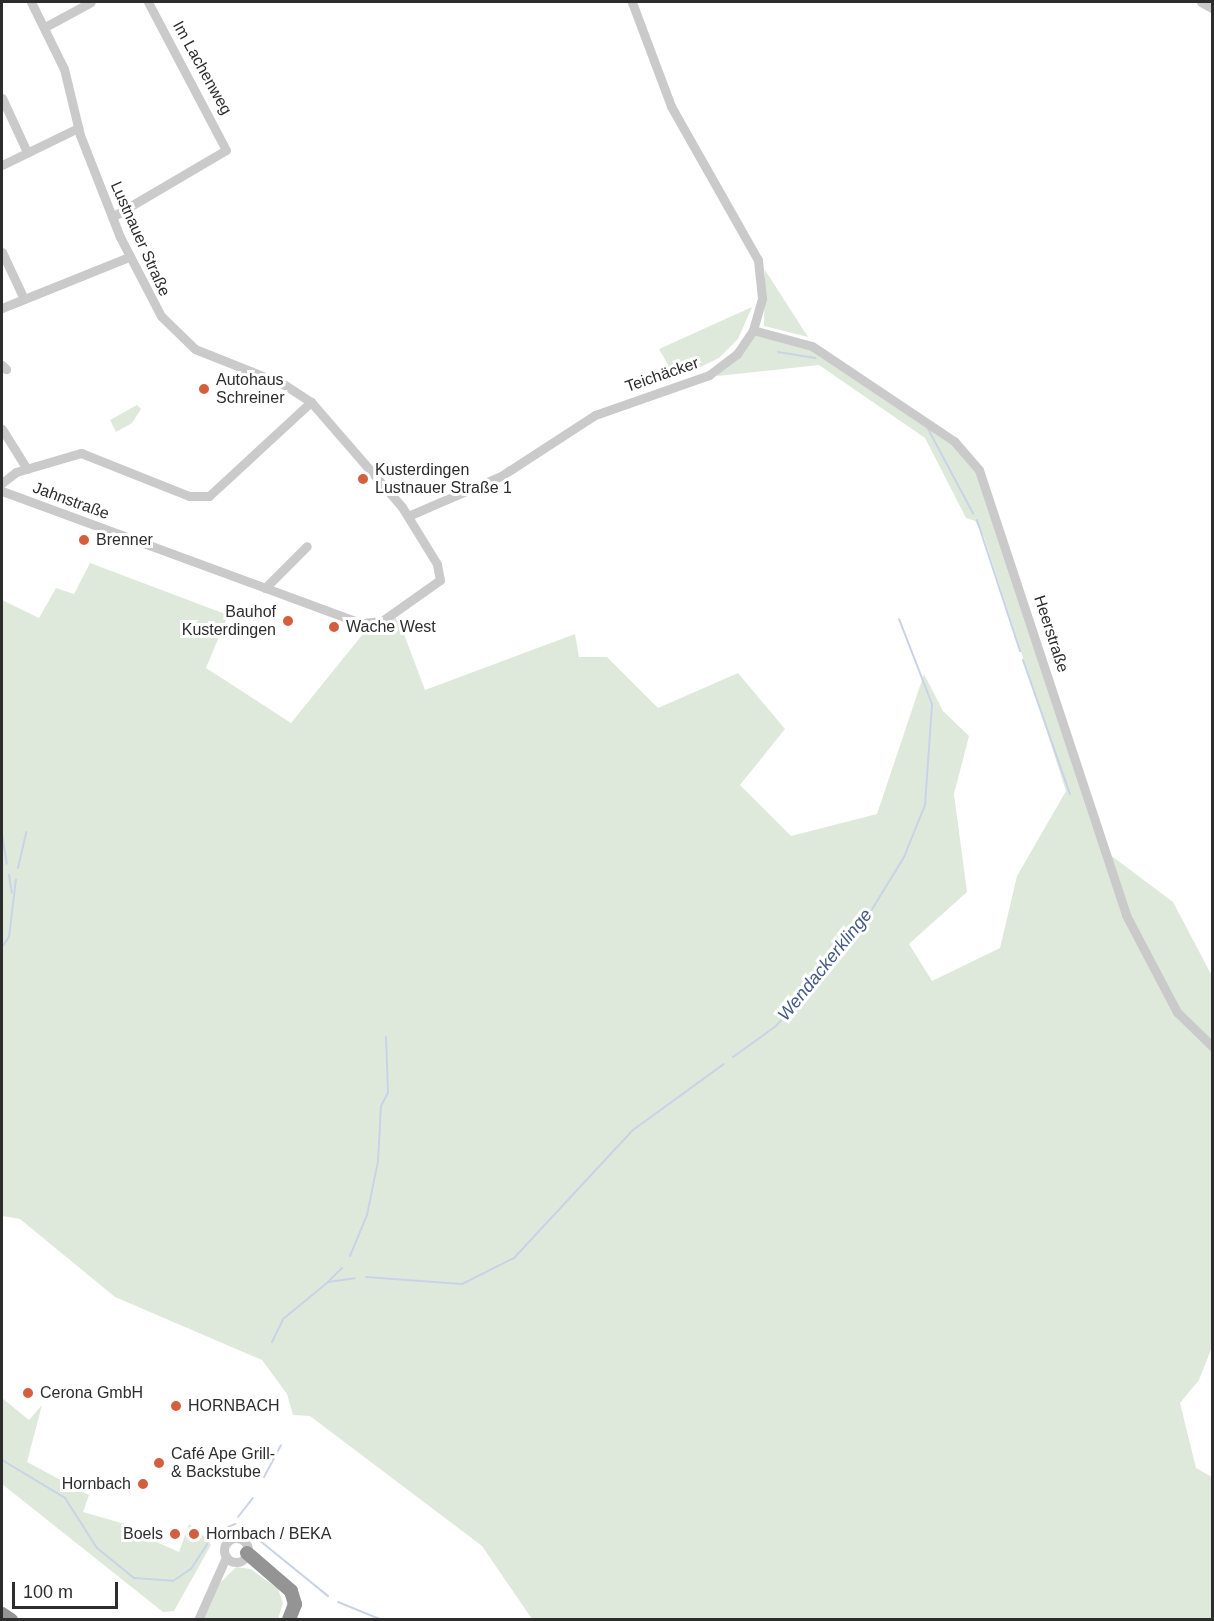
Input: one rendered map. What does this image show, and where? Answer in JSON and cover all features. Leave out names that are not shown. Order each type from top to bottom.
[{"type":"highway","points":[[237,1558],[284,1592],[282,1620]]},
{"type":"highway","points":[[237,1558],[291,1591],[295,1604],[289,1620]]},
{"type":"highway","points":[[2,1614],[11,1620]]},
{"type":"street","name":"Lustnauer Straße","points":[[31,2],[64,69],[78,128],[112,217],[129,257],[160,316],[187,344],[285,385],[311,402],[408,516],[437,564],[440,580]]},
{"type":"street","points":[[45,27],[92,2]]},
{"type":"street","name":"Im Lachenweg","points":[[112,217],[226,150],[148,2]]},
{"type":"street","name":"Teichäcker","points":[[408,516],[501,476],[595,415],[709,375],[737,354],[753,330],[762,298],[758,260],[671,106],[632,2]]},
{"type":"street","points":[[1201,2],[1212,9]]},
{"type":"street","points":[[2,98],[27,152]]},
{"type":"street","points":[[2,165],[78,128]]},
{"type":"street","points":[[2,252],[24,299]]},
{"type":"street","points":[[2,308],[129,257]]},
{"type":"street","name":"Heerstraße","points":[[753,330],[812,346],[954,441],[979,470],[1126,915],[1177,1011],[1212,1046]]},
{"type":"street","points":[[2,483],[27,469],[87,454],[203,498],[219,490],[311,402]]},
{"type":"street","points":[[2,429],[27,469]]},
{"type":"street","name":"Jahnstraße","points":[[2,491],[265,588],[371,624],[440,580]]},
{"type":"street","points":[[265,588],[307,546]]},
{"type":"street","points":[[198,1620],[216,1583],[237,1558]]},
{"type":"green space","points":[[765,270],[808,337],[764,326]]},
{"type":"green space","points":[[752,307],[738,339],[719,358],[676,379],[659,349]]},
{"type":"green space","points":[[753,330],[801,341],[917,415],[974,463],[1105,851],[1173,902],[1212,976],[1212,1347],[1199,1380],[1180,1403],[1196,1468],[1212,1477],[1212,1619],[532,1619],[482,1546],[310,1416],[293,1415],[287,1394],[262,1360],[115,1297],[20,1219],[2,1216],[2,600],[39,618],[56,588],[74,594],[90,563],[228,615],[206,668],[291,723],[371,624],[396,613],[425,690],[575,634],[579,657],[607,657],[658,708],[738,673],[785,729],[740,785],[791,836],[877,814],[924,674],[943,711],[969,736],[954,794],[967,892],[909,944],[932,981],[1000,948],[1017,876],[1066,791],[984,537],[975,521],[966,518],[925,438],[819,365],[718,376],[715,372]]},
{"type":"green space","points":[[137,405],[141,409],[132,423],[116,432],[110,420]]},
{"type":"green space","points":[[2,1398],[29,1420],[42,1405],[27,1462],[89,1495],[83,1512],[132,1526],[130,1530],[179,1552],[189,1524],[207,1539],[211,1545],[174,1611],[163,1612],[2,1484]]},
{"type":"green space","points":[[236,1567],[251,1569],[278,1589],[283,1603],[278,1619],[203,1620],[219,1584]]},
{"type":"waterway","points":[[778,352],[816,358]]},
{"type":"waterway","points":[[927,427],[973,513]]},
{"type":"waterway","points":[[977,520],[1020,651]]},
{"type":"waterway","name":"Wendackerklinge","points":[[733,1057],[776,1026],[863,924],[904,857],[925,805],[932,704],[899,619]]},
{"type":"waterway","points":[[1023,660],[1070,794]]},
{"type":"waterway","points":[[18,868],[26,832]]},
{"type":"waterway","points":[[2,834],[7,864]]},
{"type":"waterway","points":[[9,875],[12,893]]},
{"type":"waterway","points":[[2,947],[9,937],[16,879]]},
{"type":"waterway","points":[[350,1256],[367,1215],[378,1161],[381,1106],[388,1093],[386,1037]]},
{"type":"waterway","name":"Wendackerklinge","points":[[366,1277],[462,1284],[514,1258],[633,1130],[724,1064]]},
{"type":"waterway","points":[[328,1282],[342,1268]]},
{"type":"waterway","name":"Wendackerklinge","points":[[272,1342],[283,1319],[328,1282],[355,1278]]},
{"type":"waterway","name":"Wendackerklinge","points":[[264,1477],[281,1445]]},
{"type":"waterway","points":[[2,1460],[65,1498],[97,1548],[134,1578],[173,1581],[191,1569],[207,1544]]},
{"type":"waterway","name":"Wendackerklinge","points":[[238,1517],[253,1498]]},
{"type":"waterway","name":"Wendackerklinge","points":[[228,1527],[235,1524]]},
{"type":"waterway","points":[[259,1540],[328,1596]]},
{"type":"waterway","points":[[338,1602],[382,1620]]},
{"type":"place","name":"Autohaus Schreiner","points":[[204,389]]},
{"type":"place","name":"Kusterdingen Lustnauer Straße 1","points":[[363,479]]},
{"type":"place","name":"Brenner","points":[[84,540]]},
{"type":"place","name":"Bauhof Kusterdingen","points":[[288,621]]},
{"type":"place","name":"Wache West","points":[[334,627]]},
{"type":"place","name":"Cerona GmbH","points":[[28,1393]]},
{"type":"place","name":"HORNBACH","points":[[176,1406]]},
{"type":"place","name":"Café Ape Grill- & Backstube","points":[[159,1463]]},
{"type":"place","name":"Hornbach","points":[[143,1484]]},
{"type":"place","name":"Boels","points":[[175,1534]]},
{"type":"place","name":"Hornbach / BEKA","points":[[194,1534]]}]
